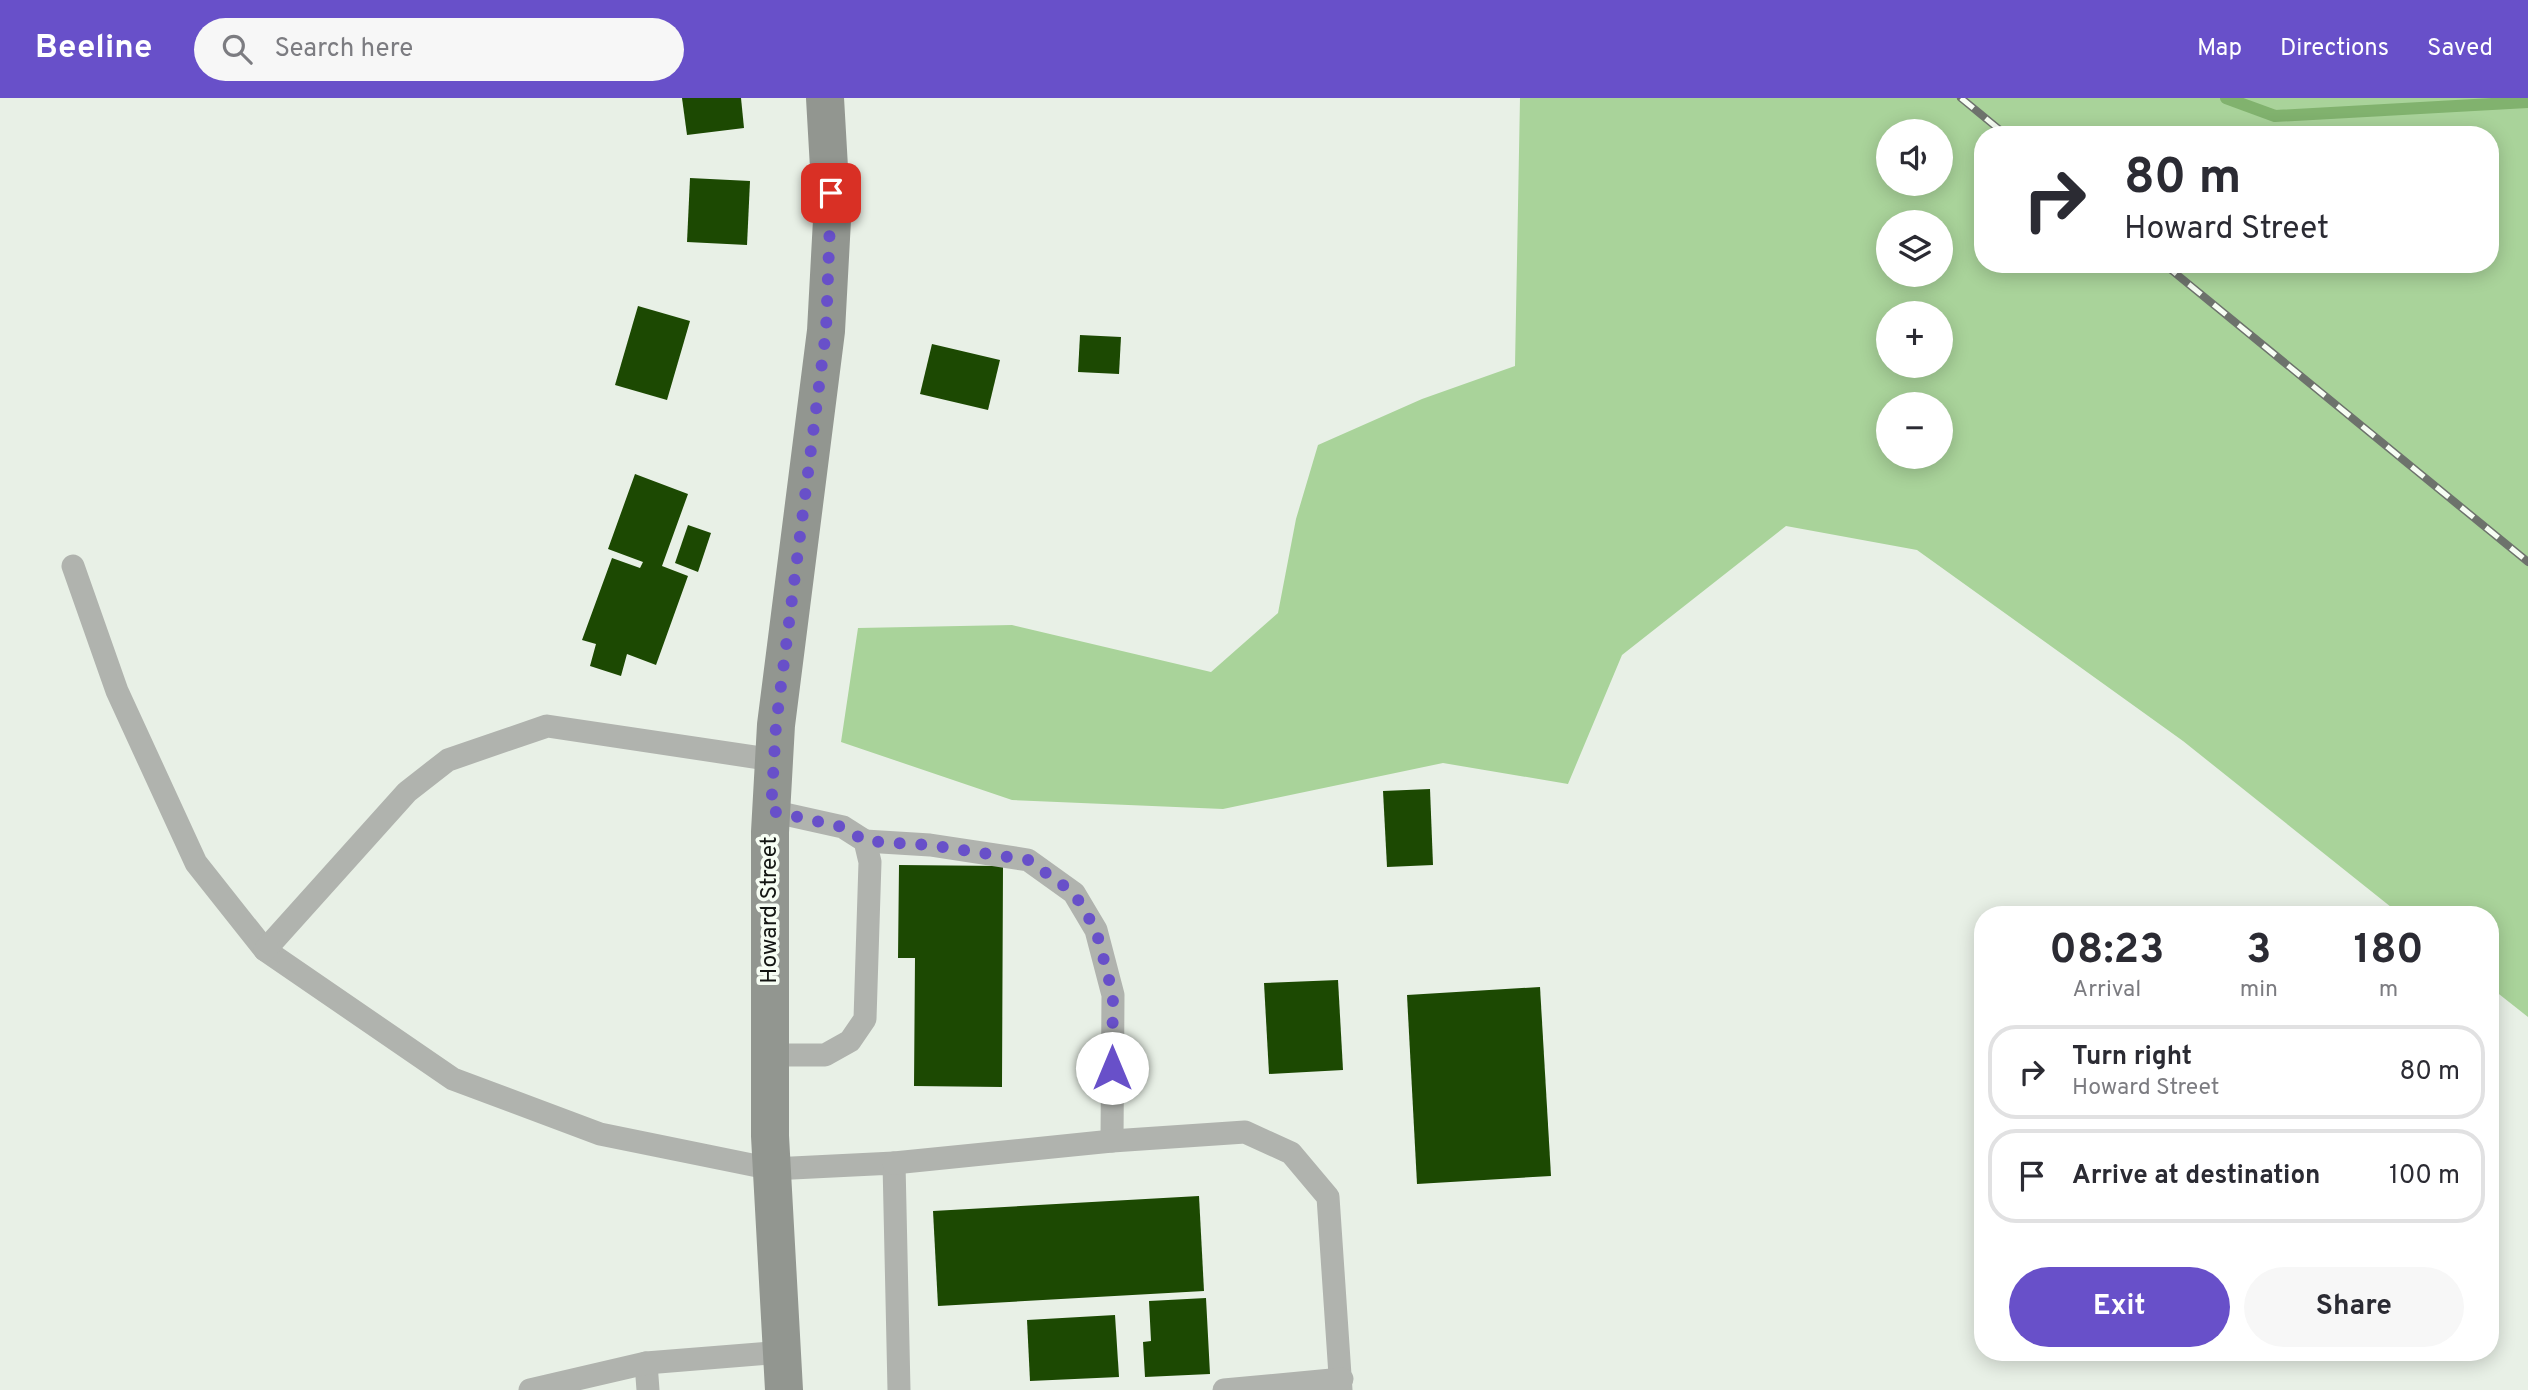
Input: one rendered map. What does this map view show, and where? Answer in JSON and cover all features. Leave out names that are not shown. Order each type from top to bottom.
[{"type":"main road","name":"Howard Street","points":[[785,1390],[772,1169],[771,811],[776,725],[826,331],[832,220],[825,98]]},
{"type":"lane","points":[[73,566],[117,691],[196,863],[265,950],[453,1079],[600,1134],[772,1169],[894,1163],[1112,1140],[1245,1132],[1291,1153],[1328,1197],[1342,1385],[1224,1390]]},
{"type":"lane","points":[[265,950],[407,792],[448,760],[547,726],[774,760]]},
{"type":"lane","points":[[771,811],[843,827],[865,841],[930,845],[1028,860],[1074,893],[1096,930],[1113,995],[1112,1140]]},
{"type":"lane","points":[[771,1055],[825,1055],[850,1041],[865,1019],[870,862],[865,841]]},
{"type":"lane","points":[[894,1163],[899,1390]]},
{"type":"lane","points":[[530,1390],[646,1363],[783,1352]]},
{"type":"lane","points":[[646,1363],[648,1390]]},
{"type":"green space","points":[[1520,98],[2528,98],[2528,1017],[2499,994],[2499,906],[2390,906],[2183,741],[1917,550],[1786,526],[1622,655],[1568,784],[1443,763],[1223,809],[1012,800],[841,742],[858,628],[1012,625],[1211,672],[1278,613],[1296,519],[1318,445],[1422,399],[1515,366]]},
{"type":"building","points":[[682,98],[741,98],[744,128],[687,135]]},
{"type":"building","points":[[690,178],[750,181],[747,245],[687,242]]},
{"type":"building","points":[[638,306],[690,321],[667,400],[615,385]]},
{"type":"building","points":[[1080,335],[1121,337],[1119,374],[1078,372]]},
{"type":"building","points":[[932,344],[1000,360],[988,410],[920,394]]},
{"type":"building","points":[[635,474],[688,494],[662,566],[688,576],[656,665],[627,654],[621,676],[590,666],[596,644],[582,640],[612,558],[640,568],[643,562],[608,549]]},
{"type":"building","points":[[688,525],[711,533],[698,572],[675,563]]},
{"type":"building","points":[[1430,789],[1433,865],[1387,867],[1383,791]]},
{"type":"building","points":[[899,865],[1003,866],[1002,1087],[914,1086],[915,958],[898,958]]},
{"type":"building","points":[[1338,980],[1343,1070],[1269,1074],[1264,983]]},
{"type":"building","points":[[1540,987],[1551,1176],[1417,1184],[1407,995]]},
{"type":"building","points":[[1199,1196],[1204,1291],[938,1306],[933,1211]]},
{"type":"building","points":[[1206,1298],[1210,1374],[1145,1377],[1143,1342],[1151,1341],[1149,1301]]},
{"type":"building","points":[[1115,1315],[1119,1377],[1030,1381],[1027,1320]]},
{"type":"waterway","points":[[2226,98],[2275,116],[2528,102]]},
{"type":"railway","points":[[1961,98],[1995,126]]},
{"type":"railway","points":[[2175,273],[2528,562]]},
{"type":"route","points":[[831,193],[826,331],[776,725],[771,811],[843,827],[865,841],[930,845],[1028,860],[1074,893],[1096,930],[1113,995],[1112,1068]]}]
